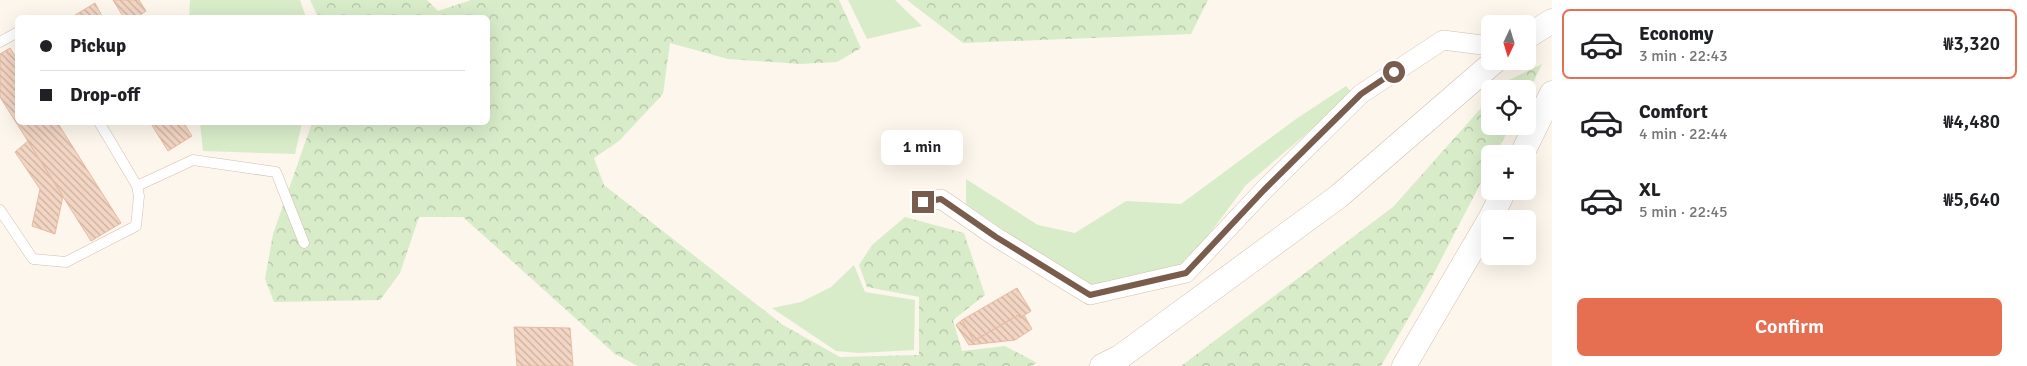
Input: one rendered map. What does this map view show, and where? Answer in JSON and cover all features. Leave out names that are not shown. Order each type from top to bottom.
[{"type":"street","points":[[1536,31],[1552,21]]},
{"type":"street","points":[[923,202],[941,199],[996,237],[1090,295],[1186,273],[1264,190],[1361,94],[1443,40],[1481,45]]},
{"type":"street","points":[[1102,366],[1120,358],[1339,196],[1485,70]]},
{"type":"street","points":[[1526,145],[1552,93]]},
{"type":"street","points":[[1404,366],[1481,234]]},
{"type":"lane","points":[[0,42],[15,34]]},
{"type":"lane","points":[[0,210],[34,259],[66,262],[136,226],[139,196],[137,186],[101,125]]},
{"type":"lane","points":[[137,186],[193,160],[276,172],[304,243]]},
{"type":"green space","points":[[190,0],[300,0],[305,15],[189,15]]},
{"type":"green space","points":[[310,0],[427,0],[438,11],[471,0],[839,0],[861,48],[837,62],[800,64],[728,59],[670,43],[663,94],[619,141],[594,158],[604,185],[783,325],[840,357],[919,355],[919,297],[867,287],[859,265],[872,245],[905,217],[964,233],[985,295],[953,320],[962,351],[1005,346],[1037,363],[1031,366],[638,366],[615,354],[463,217],[419,217],[400,273],[380,300],[274,302],[265,279],[273,234],[311,125],[490,125],[490,15],[317,15]]},
{"type":"green space","points":[[848,0],[895,0],[922,26],[867,39]]},
{"type":"green space","points":[[907,0],[1208,0],[1191,34],[963,43]]},
{"type":"green space","points":[[1542,64],[1534,80],[1509,80],[1530,70],[1536,70],[1536,67]]},
{"type":"green space","points":[[1346,86],[1353,94],[1246,185],[1186,265],[1090,289],[966,204],[966,179],[1038,225],[1075,233],[1126,201],[1181,204],[1296,119]]},
{"type":"green space","points":[[1481,108],[1481,135],[1506,135],[1500,145],[1481,145],[1481,182],[1431,279],[1381,366],[1181,366],[1393,207]]},
{"type":"green space","points":[[200,125],[302,125],[295,154],[203,151]]},
{"type":"green space","points":[[854,265],[865,292],[915,300],[914,350],[859,353],[836,351],[772,308],[801,302],[831,287]]},
{"type":"building","points":[[113,0],[139,0],[146,11],[140,15],[122,15]]},
{"type":"building","points":[[95,3],[101,15],[75,15]]},
{"type":"building","points":[[10,48],[15,56],[15,121],[0,97],[0,54]]},
{"type":"building","points":[[18,125],[59,125],[121,223],[91,241]]},
{"type":"building","points":[[152,125],[185,125],[192,136],[168,151]]},
{"type":"building","points":[[28,141],[63,196],[55,234],[32,226],[40,189],[15,152]]},
{"type":"building","points":[[1017,288],[1031,311],[1020,318],[1018,315],[974,341],[962,320]]},
{"type":"building","points":[[1018,315],[1020,318],[1024,315],[1032,329],[1015,340],[969,345],[956,325],[962,320],[974,341]]},
{"type":"building","points":[[514,327],[570,328],[573,366],[517,366]]},
{"type":"route","points":[[923,202],[941,199],[996,237],[1090,295],[1186,273],[1264,190],[1361,94],[1394,72]]}]
